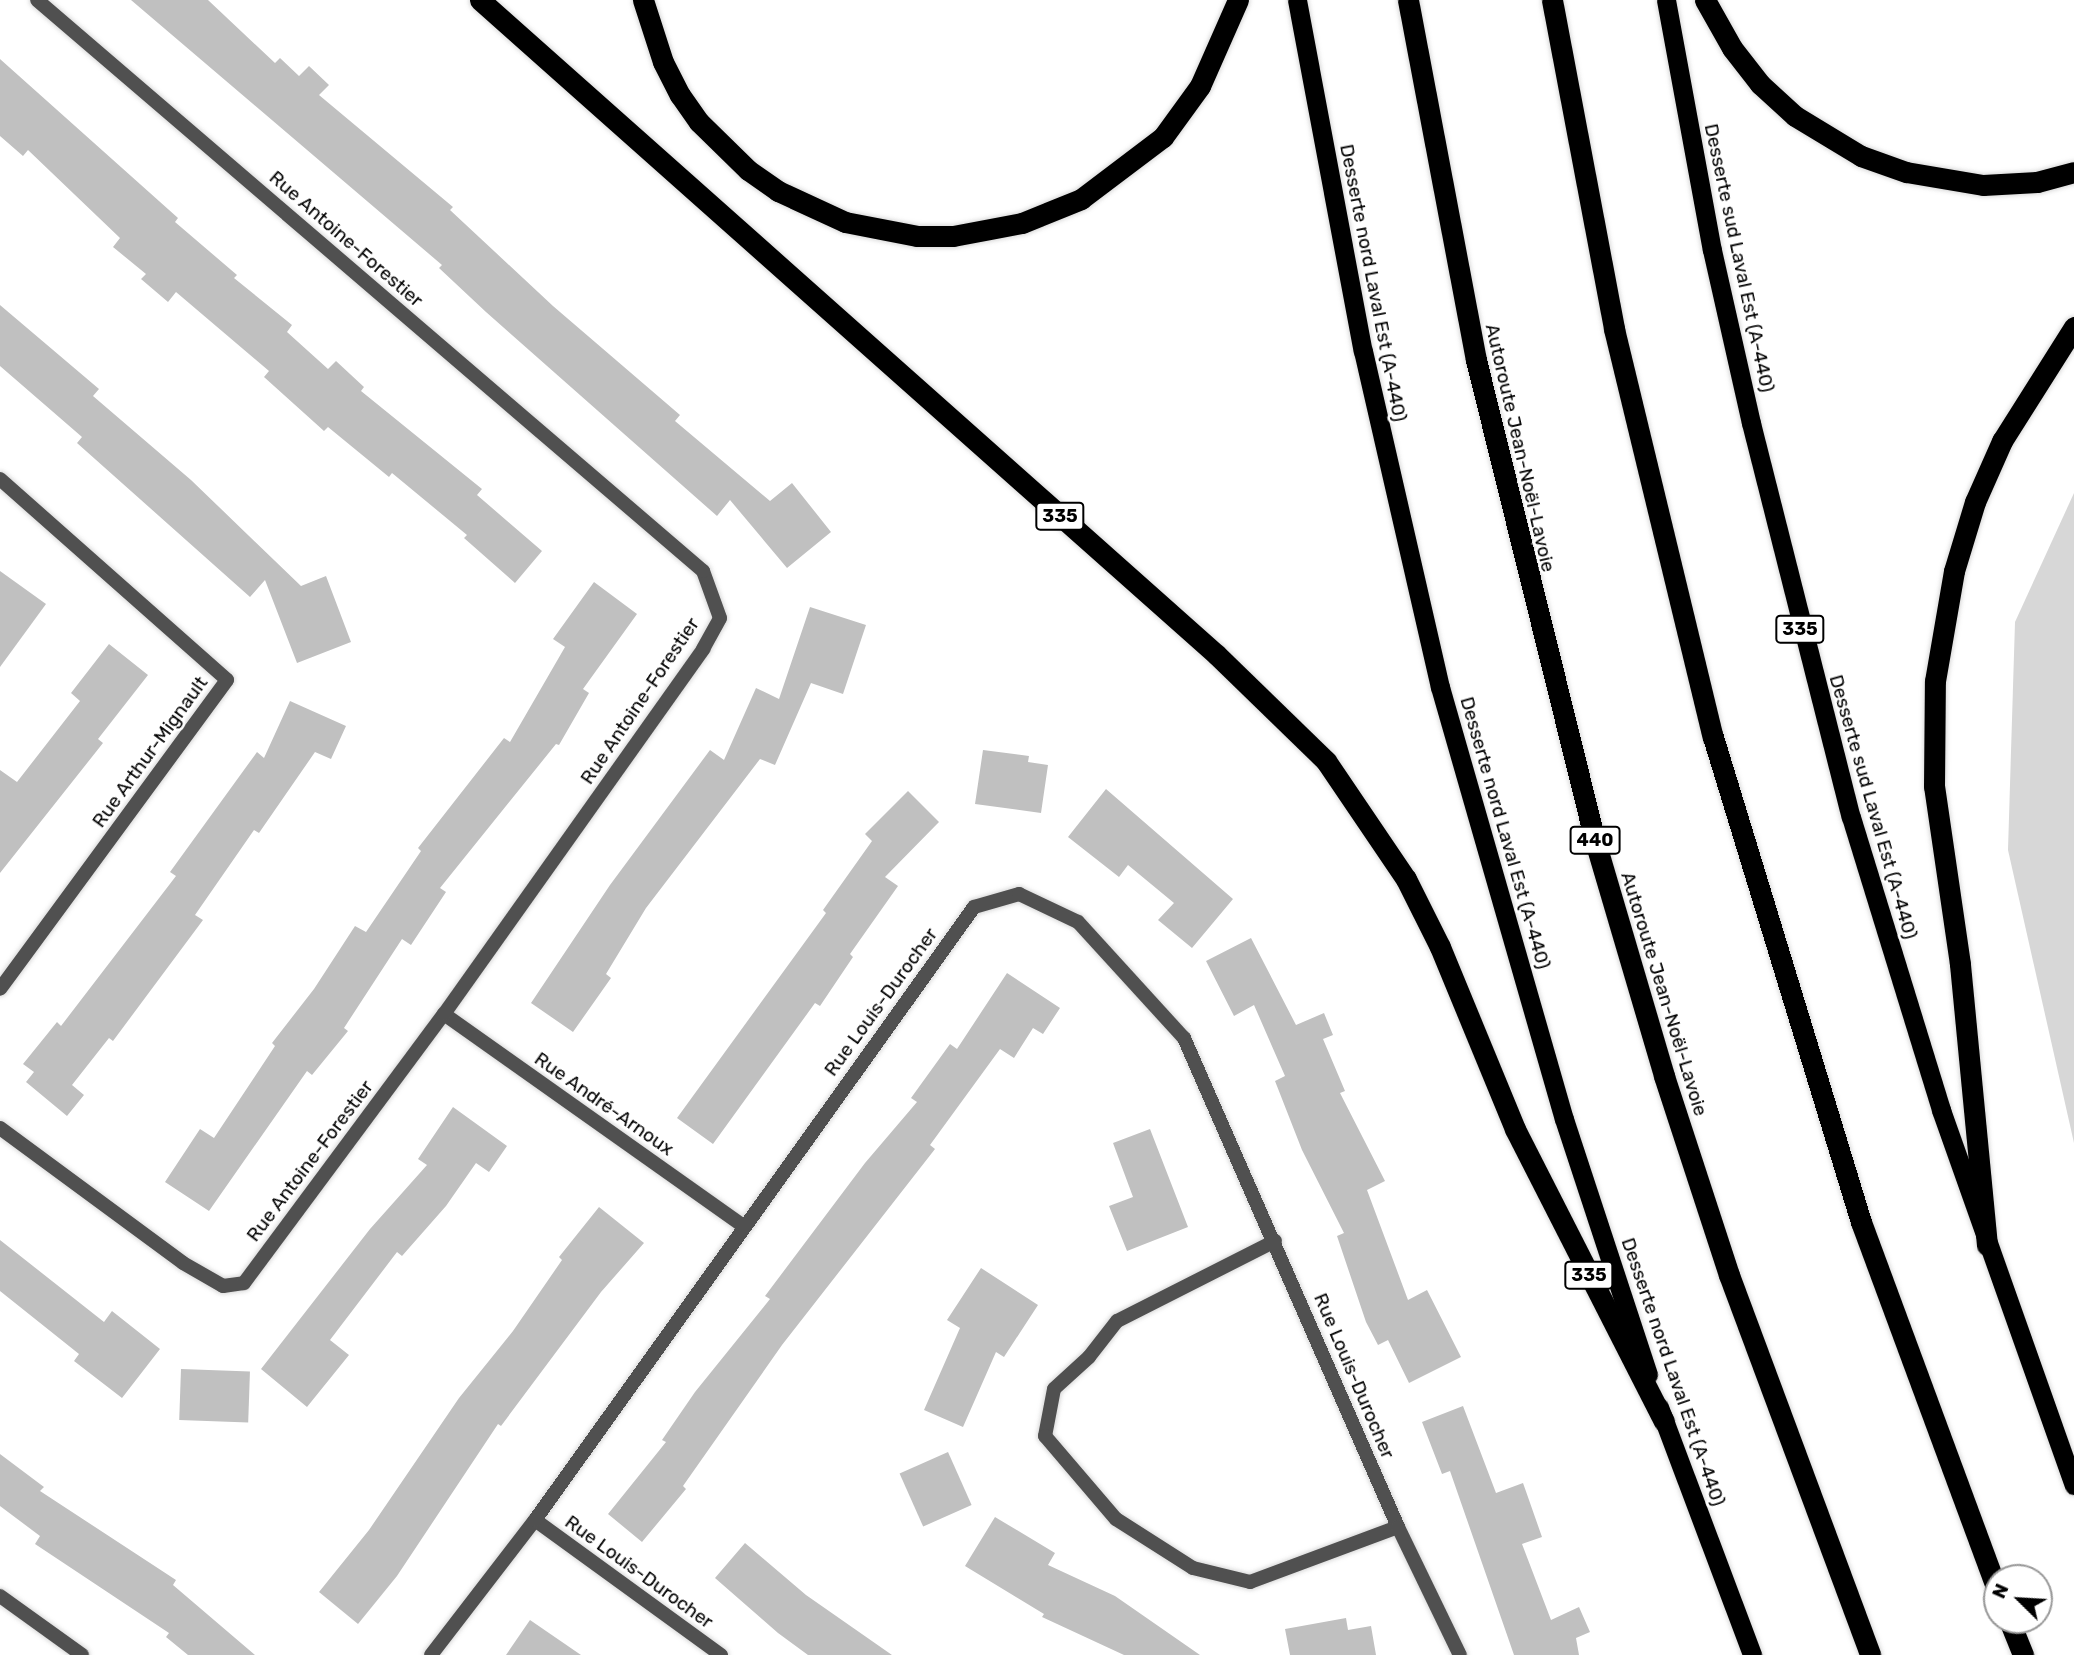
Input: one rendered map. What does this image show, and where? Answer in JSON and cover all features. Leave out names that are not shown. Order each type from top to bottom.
[{"type":"highway","name":"335","points":[[480,0],[1217,654],[1326,761],[1387,845],[1412,890],[1457,986],[1515,1129],[1664,1421]]},
{"type":"highway","points":[[643,0],[663,62],[680,95],[699,122],[748,170],[778,191],[845,222],[905,234],[953,236],[1022,223],[1081,198],[1163,137],[1200,86],[1238,0]]},
{"type":"highway","name":"Desserte nord Laval Est (A-440)","points":[[1297,0],[1363,351],[1440,687],[1564,1119],[1664,1421],[1752,1655]]},
{"type":"highway","name":"Autoroute Jean-Noël-Lavoie","points":[[1408,0],[1475,360],[1591,827],[1664,1076],[1729,1275],[1870,1655]]},
{"type":"highway","points":[[1552,0],[1614,329],[1713,737],[1848,1184],[1988,1564]]},
{"type":"highway","name":"Desserte sud Laval Est (A-440)","points":[[1666,0],[1715,262],[1800,626],[1891,954],[1987,1245],[2074,1485]]},
{"type":"highway","points":[[1705,0],[1732,48],[1760,84],[1795,116],[1861,156],[1906,172],[1983,185],[2037,182],[2074,172]]},
{"type":"highway","points":[[1987,1245],[1960,964],[1934,786],[1938,656],[1954,570],[1987,471],[2020,409],[2074,327]]},
{"type":"highway","points":[[2015,1634],[2024,1655]]},
{"type":"street","name":"Rue Antoine-Forestier","points":[[0,1128],[183,1263],[223,1286],[244,1283],[444,1014],[703,649],[720,618],[703,571],[37,0]]},
{"type":"street","name":"Rue Arthur-Mignault","points":[[0,479],[227,680],[0,989]]},
{"type":"street","name":"Rue Louis-Durocher","points":[[431,1655],[534,1520],[742,1225],[974,908],[1019,894],[1077,922],[1184,1038],[1398,1527],[1461,1655]]},
{"type":"street","name":"Rue André-Arnoux","points":[[444,1014],[742,1225]]},
{"type":"street","points":[[1275,1241],[1117,1321],[1089,1357],[1054,1389],[1045,1436],[1116,1518],[1193,1568],[1250,1582],[1398,1527]]},
{"type":"street","name":"Rue Louis-Durocher","points":[[534,1520],[721,1655]]},
{"type":"street","points":[[0,1596],[82,1655]]},
{"type":"shaded area","points":[[2074,493],[2074,1143],[2008,850],[2015,622]]},
{"type":"building","points":[[131,0],[208,0],[275,63],[280,58],[299,76],[309,66],[329,85],[319,95],[453,207],[450,210],[553,306],[680,415],[675,421],[770,501],[792,483],[831,532],[787,568],[730,500],[717,516],[486,312],[439,268],[442,265]]},
{"type":"building","points":[[0,59],[178,218],[175,222],[237,275],[234,278],[292,325],[287,332],[328,369],[336,361],[364,387],[361,391],[482,489],[477,495],[542,551],[515,583],[464,538],[467,535],[392,473],[389,477],[328,427],[324,431],[264,377],[269,371],[176,292],[168,302],[141,279],[146,274],[113,247],[120,238],[28,150],[23,156],[0,136]]},
{"type":"building","points":[[0,305],[99,389],[93,396],[191,480],[301,586],[326,576],[351,642],[297,663],[265,580],[250,597],[77,443],[82,437],[0,366]]},
{"type":"building","points":[[0,571],[46,604],[0,667]]},
{"type":"building","points":[[594,582],[637,614],[583,689],[589,693],[559,745],[556,744],[440,888],[446,892],[411,945],[402,939],[344,1028],[348,1031],[312,1075],[307,1071],[209,1211],[165,1182],[200,1129],[214,1138],[275,1046],[272,1043],[314,989],[355,926],[366,932],[421,851],[418,848],[504,738],[510,742],[565,647],[553,639]]},
{"type":"building","points":[[810,607],[866,625],[843,694],[811,683],[775,765],[760,759],[646,908],[606,974],[611,978],[573,1032],[531,1003],[610,885],[710,750],[724,760],[756,688],[779,699]]},
{"type":"building","points":[[109,644],[148,675],[98,739],[103,743],[0,873],[0,770],[17,782],[80,701],[71,693]]},
{"type":"building","points":[[290,701],[346,726],[331,759],[315,752],[259,833],[254,830],[195,915],[203,920],[113,1041],[109,1038],[72,1085],[84,1095],[67,1116],[26,1082],[34,1072],[23,1064],[57,1022],[61,1026],[176,876],[170,872],[257,752],[264,758]]},
{"type":"building","points":[[983,750],[1029,756],[1028,762],[1048,765],[1041,813],[975,804]]},
{"type":"building","points":[[1106,789],[1233,899],[1192,948],[1158,920],[1174,903],[1128,865],[1119,877],[1068,837]]},
{"type":"building","points":[[908,791],[939,822],[885,877],[898,886],[850,954],[853,957],[820,1006],[815,1003],[713,1144],[677,1118],[826,913],[823,910],[872,841],[865,834]]},
{"type":"building","points":[[1251,938],[1296,1025],[1324,1013],[1333,1035],[1323,1039],[1345,1091],[1340,1093],[1385,1181],[1367,1190],[1408,1300],[1427,1290],[1461,1357],[1409,1383],[1388,1340],[1378,1345],[1366,1322],[1337,1236],[1344,1233],[1302,1150],[1275,1081],[1285,1076],[1254,1005],[1234,1016],[1206,961]]},
{"type":"building","points":[[1007,973],[1060,1008],[1043,1034],[1033,1028],[1014,1058],[1000,1049],[930,1145],[935,1149],[782,1345],[683,1486],[686,1489],[642,1542],[608,1514],[666,1442],[662,1440],[695,1392],[770,1299],[765,1296],[865,1163],[917,1102],[911,1098],[950,1044],[957,1049]]},
{"type":"building","points":[[453,1107],[507,1146],[489,1172],[476,1163],[446,1206],[402,1256],[397,1252],[330,1340],[349,1355],[307,1407],[261,1369],[370,1229],[427,1165],[418,1159]]},
{"type":"building","points":[[1150,1129],[1188,1227],[1127,1251],[1109,1206],[1133,1197],[1113,1143]]},
{"type":"building","points":[[599,1207],[644,1243],[601,1292],[501,1426],[498,1424],[397,1576],[358,1624],[319,1592],[369,1530],[459,1398],[513,1331],[562,1260],[559,1257]]},
{"type":"building","points":[[0,1240],[104,1322],[112,1311],[160,1349],[122,1398],[74,1361],[79,1354],[0,1291]]},
{"type":"building","points":[[981,1268],[1038,1305],[1004,1357],[996,1352],[963,1427],[924,1410],[960,1328],[947,1320]]},
{"type":"building","points":[[181,1369],[250,1371],[248,1422],[179,1420]]},
{"type":"building","points":[[1463,1406],[1496,1493],[1523,1483],[1542,1537],[1522,1544],[1551,1620],[1579,1607],[1590,1632],[1576,1638],[1579,1655],[1514,1655],[1450,1471],[1442,1474],[1422,1422]]},
{"type":"building","points":[[948,1452],[972,1505],[923,1527],[900,1474]]},
{"type":"building","points":[[0,1454],[44,1487],[40,1491],[176,1580],[173,1585],[255,1655],[188,1655],[166,1637],[169,1633],[35,1544],[40,1536],[0,1506]]},
{"type":"building","points":[[995,1517],[1055,1553],[1048,1565],[1115,1596],[1200,1655],[1124,1655],[1042,1617],[1044,1614],[965,1566]]},
{"type":"building","points":[[745,1543],[806,1595],[892,1655],[808,1655],[778,1633],[715,1578]]},
{"type":"building","points":[[1346,1618],[1348,1630],[1371,1626],[1376,1655],[1290,1655],[1285,1629]]},
{"type":"building","points":[[530,1620],[581,1655],[506,1655]]}]
